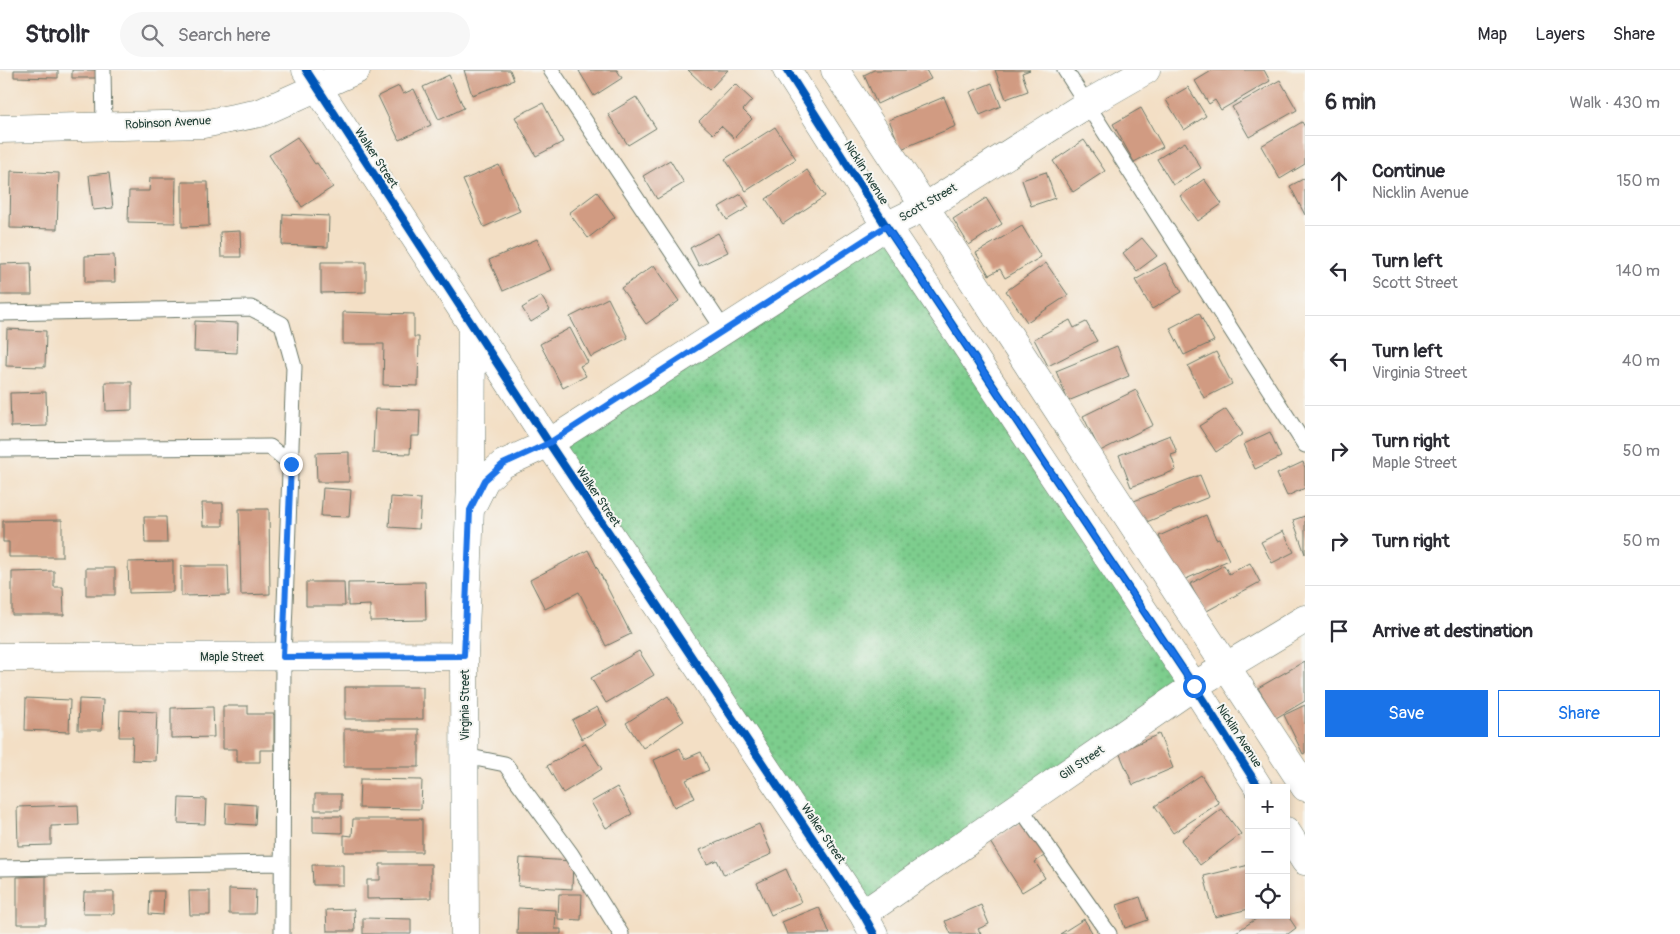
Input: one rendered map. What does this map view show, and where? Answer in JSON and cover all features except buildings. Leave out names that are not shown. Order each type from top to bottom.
[{"type":"street","name":"Robinson Avenue","points":[[0,129],[203,124],[260,113],[311,79],[356,70]]},
{"type":"street","name":"Nicklin Avenue","points":[[787,70],[886,226],[1194,686],[1255,784]]},
{"type":"street","points":[[835,70],[1305,787]]},
{"type":"street","name":"Scott Street","points":[[470,510],[485,480],[503,464],[549,443],[886,226],[925,206],[1087,104],[1146,70]]},
{"type":"street","name":"Walker Street","points":[[311,79],[549,443],[868,924]]},
{"type":"street","name":"Virginia Street","points":[[466,934],[464,656],[470,510],[472,326]]},
{"type":"street","name":"Gill Street","points":[[868,924],[1019,806],[1194,686],[1305,620]]},
{"type":"street","name":"Maple Street","points":[[0,657],[464,656]]},
{"type":"street","points":[[1290,837],[1305,861]]},
{"type":"lane","points":[[103,70],[104,126]]},
{"type":"lane","points":[[551,70],[724,330]]},
{"type":"lane","points":[[1065,70],[1305,445]]},
{"type":"lane","points":[[0,313],[251,308],[282,324],[294,367],[283,657],[282,934]]},
{"type":"lane","points":[[0,449],[270,447],[291,464]]},
{"type":"lane","points":[[465,756],[505,764],[571,854],[621,934]]},
{"type":"lane","points":[[1019,806],[1109,934]]},
{"type":"lane","points":[[0,868],[282,864]]},
{"type":"green space","points":[[886,226],[1194,686],[863,914],[549,443]]},
{"type":"cycle path","points":[[306,70],[549,443],[863,914],[874,934]]},
{"type":"cycle path","points":[[787,70],[886,226],[1194,686],[1256,784]]},
{"type":"route","points":[[291,464],[283,657],[464,656],[470,510],[485,480],[503,464],[549,443],[886,226],[1194,686]]}]
